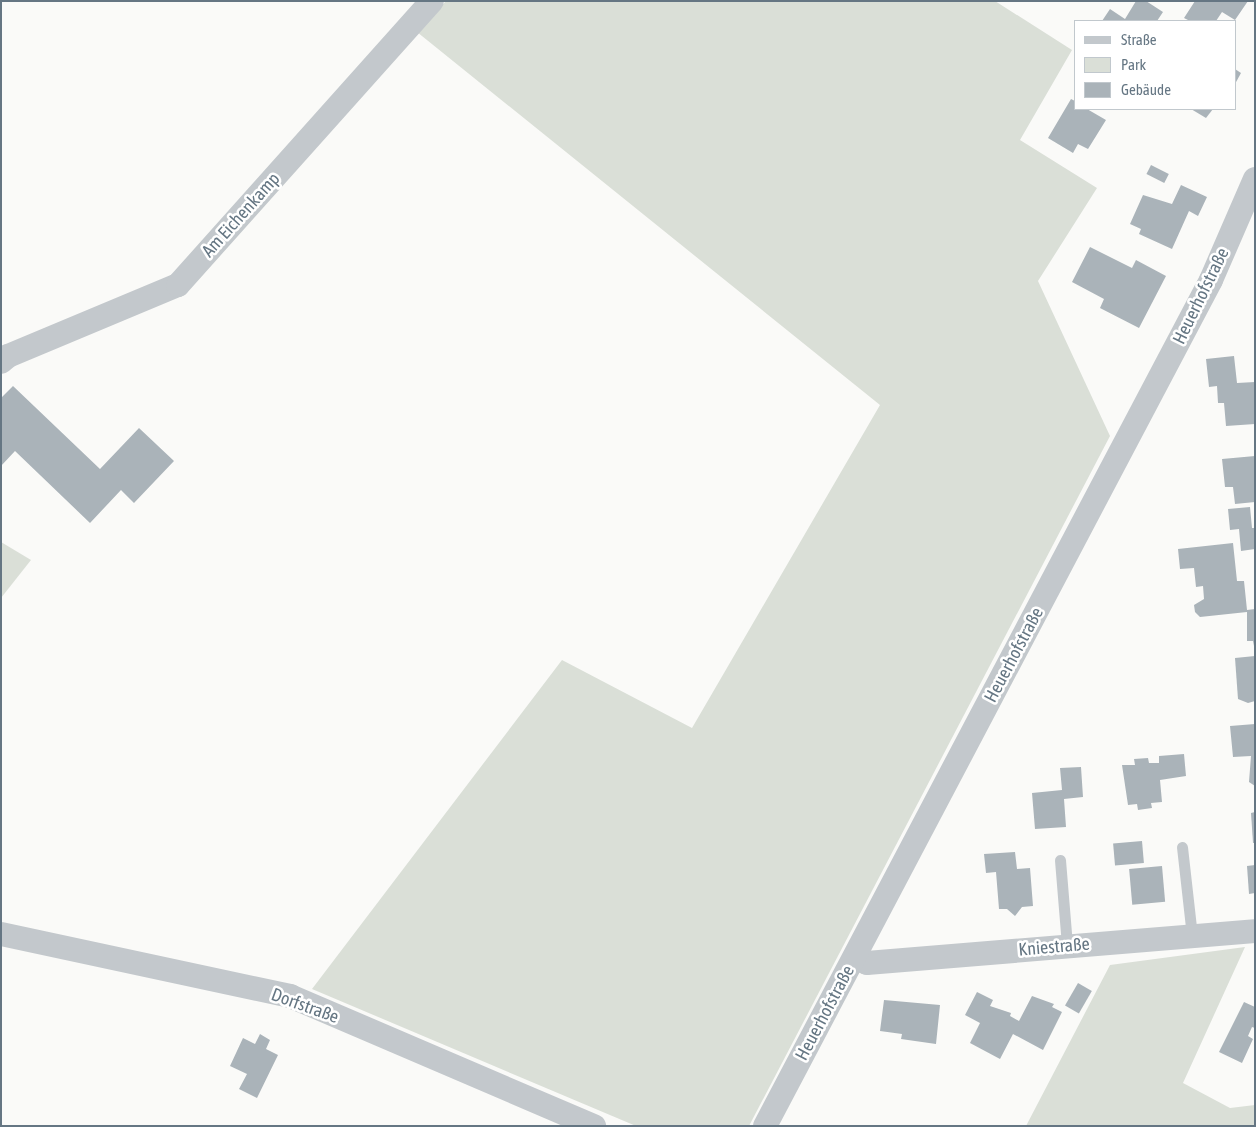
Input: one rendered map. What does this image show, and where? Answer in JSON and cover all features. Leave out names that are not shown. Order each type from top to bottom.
[{"type":"street","name":"Am Eichenkamp","points":[[1,362],[8,356],[178,285],[432,1]]},
{"type":"street","name":"Heuerhofstraße","points":[[765,1126],[1211,280],[1253,189]]},
{"type":"street","name":"Kniestraße","points":[[855,957],[867,963],[1255,931]]},
{"type":"street","name":"Dorfstraße","points":[[1,934],[290,996],[594,1126]]},
{"type":"lane","points":[[1182,847],[1192,936]]},
{"type":"lane","points":[[1060,860],[1067,946]]},
{"type":"green space","points":[[446,1],[995,1],[1072,50],[1020,140],[1097,188],[1038,281],[1110,436],[749,1126],[636,1126],[312,989],[562,660],[692,728],[880,405],[417,32]]},
{"type":"green space","points":[[1,542],[31,560],[1,598]]},
{"type":"green space","points":[[1245,947],[1183,1083],[1230,1108],[1255,1105],[1255,1126],[1026,1126],[1110,965]]},
{"type":"building","points":[[1136,1],[1146,1],[1163,12],[1158,20],[1103,20],[1110,9],[1125,19]]},
{"type":"building","points":[[1195,1],[1248,1],[1235,20],[1222,12],[1217,20],[1188,20],[1184,18]]},
{"type":"building","points":[[1236,70],[1241,73],[1236,82]]},
{"type":"building","points":[[1071,99],[1074,100],[1074,110],[1089,110],[1106,120],[1088,149],[1078,144],[1073,153],[1048,138]]},
{"type":"building","points":[[1193,110],[1212,110],[1206,118]]},
{"type":"building","points":[[1151,165],[1169,174],[1164,183],[1146,174]]},
{"type":"building","points":[[1181,185],[1207,197],[1198,216],[1189,211],[1172,249],[1139,234],[1141,229],[1130,224],[1143,195],[1172,204]]},
{"type":"building","points":[[1090,247],[1132,268],[1136,260],[1166,276],[1139,328],[1100,308],[1104,299],[1072,282]]},
{"type":"building","points":[[1234,356],[1237,383],[1255,382],[1255,424],[1226,426],[1224,403],[1218,403],[1217,386],[1209,387],[1206,359]]},
{"type":"building","points":[[13,386],[100,469],[139,428],[174,461],[134,503],[121,490],[90,523],[15,451],[1,466],[1,398]]},
{"type":"building","points":[[1255,456],[1255,502],[1235,504],[1233,487],[1225,487],[1222,459]]},
{"type":"building","points":[[1250,507],[1252,528],[1255,528],[1255,549],[1241,551],[1239,529],[1230,530],[1228,509]]},
{"type":"building","points":[[1233,543],[1237,581],[1244,581],[1247,610],[1255,609],[1255,651],[1253,641],[1247,641],[1247,612],[1200,617],[1195,612],[1194,605],[1204,599],[1203,586],[1196,587],[1194,568],[1180,569],[1178,549]]},
{"type":"building","points":[[1255,656],[1255,701],[1248,703],[1238,699],[1235,658]]},
{"type":"building","points":[[1255,724],[1255,786],[1249,782],[1251,756],[1233,757],[1230,726]]},
{"type":"building","points":[[1184,754],[1186,776],[1160,780],[1162,802],[1151,803],[1152,808],[1138,810],[1137,804],[1128,805],[1122,765],[1135,765],[1134,759],[1148,758],[1149,763],[1159,763],[1159,756]]},
{"type":"building","points":[[1081,767],[1083,797],[1064,799],[1066,827],[1035,829],[1032,793],[1062,790],[1060,768]]},
{"type":"building","points":[[1255,812],[1255,843],[1253,843],[1251,813]]},
{"type":"building","points":[[1142,841],[1144,863],[1115,865],[1113,844]]},
{"type":"building","points":[[1015,852],[1017,869],[1030,868],[1033,906],[1022,907],[1015,916],[1007,909],[999,909],[996,872],[986,873],[984,854]]},
{"type":"building","points":[[1255,865],[1255,893],[1249,894],[1247,866]]},
{"type":"building","points":[[1162,866],[1165,902],[1132,905],[1129,869]]},
{"type":"building","points":[[1078,983],[1092,991],[1079,1014],[1065,1006]]},
{"type":"building","points":[[977,992],[993,1000],[990,1006],[1011,1013],[1010,1016],[1019,1021],[1032,996],[1054,1004],[1052,1007],[1062,1012],[1043,1050],[1013,1034],[1000,1059],[970,1043],[980,1023],[965,1015]]},
{"type":"building","points":[[884,1000],[940,1005],[936,1044],[901,1039],[902,1034],[880,1031]]},
{"type":"building","points":[[1244,1002],[1255,1007],[1255,1028],[1252,1027],[1248,1036],[1253,1039],[1242,1063],[1219,1052]]},
{"type":"building","points":[[260,1034],[270,1040],[266,1049],[278,1055],[257,1098],[239,1089],[247,1074],[230,1066],[243,1038],[255,1044]]}]
